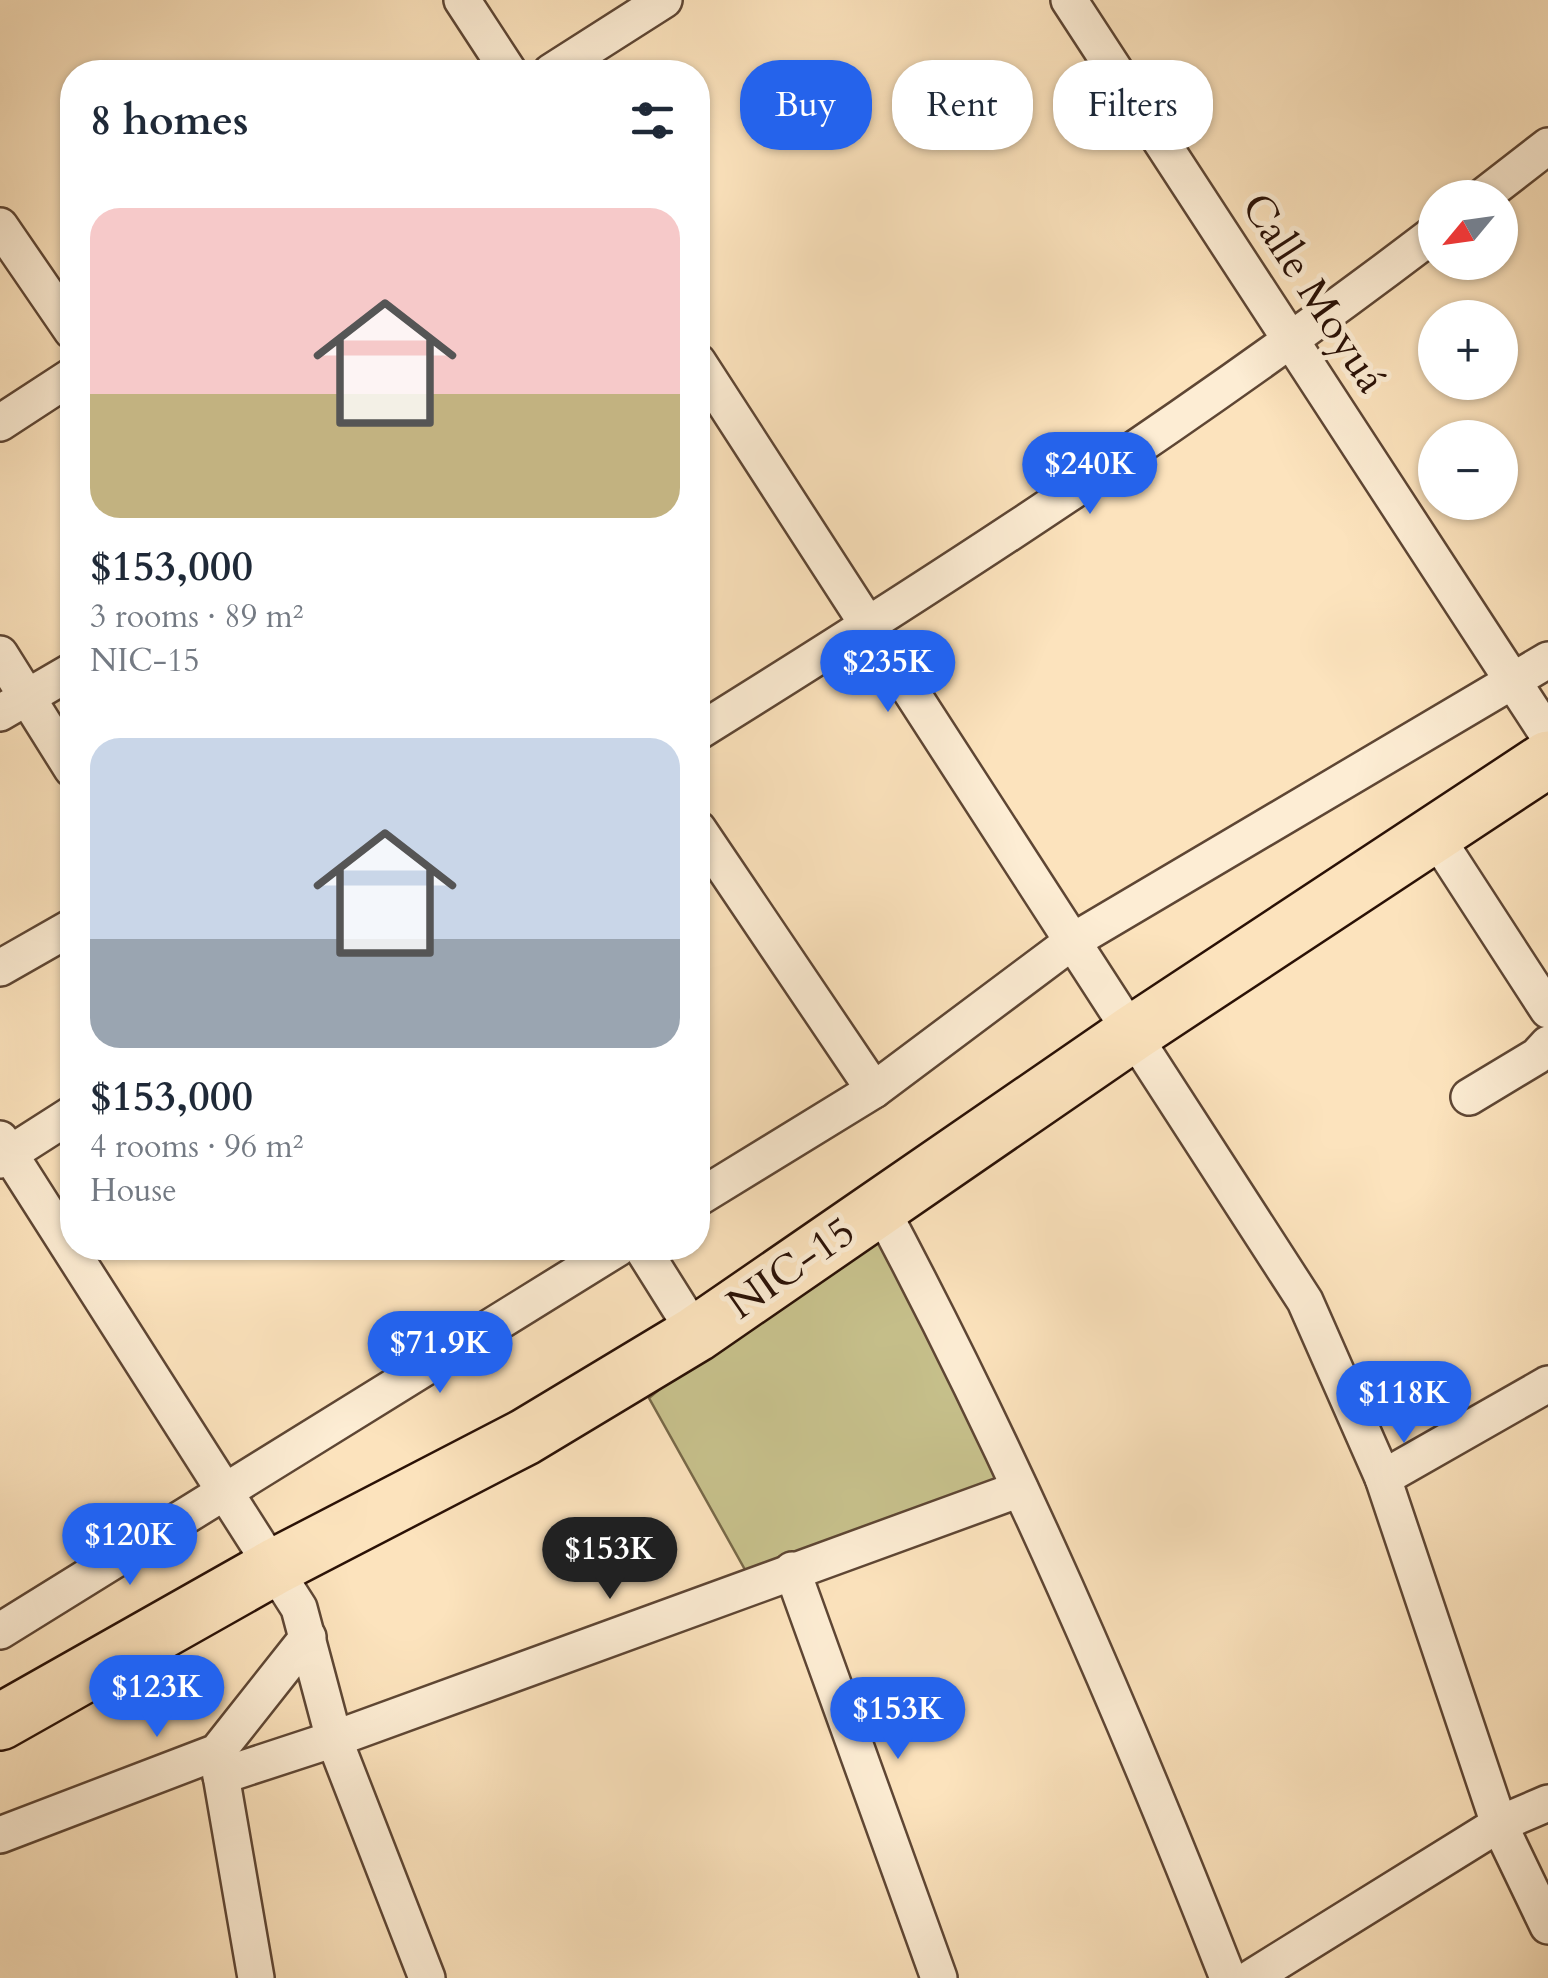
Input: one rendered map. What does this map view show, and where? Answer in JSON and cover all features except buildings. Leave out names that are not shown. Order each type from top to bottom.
[{"type":"highway","name":"NIC-15","points":[[0,1722],[276,1566],[525,1436],[696,1334],[1133,1033],[1548,759]]},
{"type":"street","points":[[462,0],[501,60]]},
{"type":"street","points":[[570,60],[664,0]]},
{"type":"street","name":"Calle Moyuá","points":[[1070,0],[1548,735]]},
{"type":"street","points":[[1504,180],[1548,146]]},
{"type":"street","points":[[0,226],[60,313]]},
{"type":"street","points":[[710,724],[869,625],[1293,342],[1418,246]]},
{"type":"street","points":[[710,380],[1305,1301],[1383,1478],[1499,1824],[1548,1926]]},
{"type":"street","points":[[0,423],[60,384]]},
{"type":"street","points":[[0,654],[14,706],[60,756]]},
{"type":"street","points":[[710,1191],[874,1090],[1073,941],[1548,660]]},
{"type":"street","points":[[14,706],[60,677]]},
{"type":"street","points":[[1434,834],[1548,1010]]},
{"type":"street","points":[[710,847],[874,1090]]},
{"type":"street","points":[[0,968],[60,934]]},
{"type":"street","points":[[1469,1097],[1537,1056],[1548,1044]]},
{"type":"street","points":[[60,1120],[3,1151],[60,1237]]},
{"type":"street","points":[[880,1207],[963,1362],[1155,1792],[1228,1978]]},
{"type":"street","points":[[75,1260],[276,1566],[299,1608],[334,1739],[427,1978]]},
{"type":"street","points":[[4,1619],[227,1490],[599,1260]]},
{"type":"street","points":[[650,1260],[696,1334]]},
{"type":"street","points":[[1383,1478],[1548,1384]]},
{"type":"street","points":[[0,1835],[219,1764],[334,1739],[1020,1489]]},
{"type":"street","points":[[792,1570],[938,1978]]},
{"type":"street","points":[[256,1978],[219,1764],[308,1637]]},
{"type":"street","points":[[1251,1978],[1499,1824],[1548,1802]]},
{"type":"shaded area","points":[[880,1207],[1020,1489],[753,1584],[649,1398]]}]
